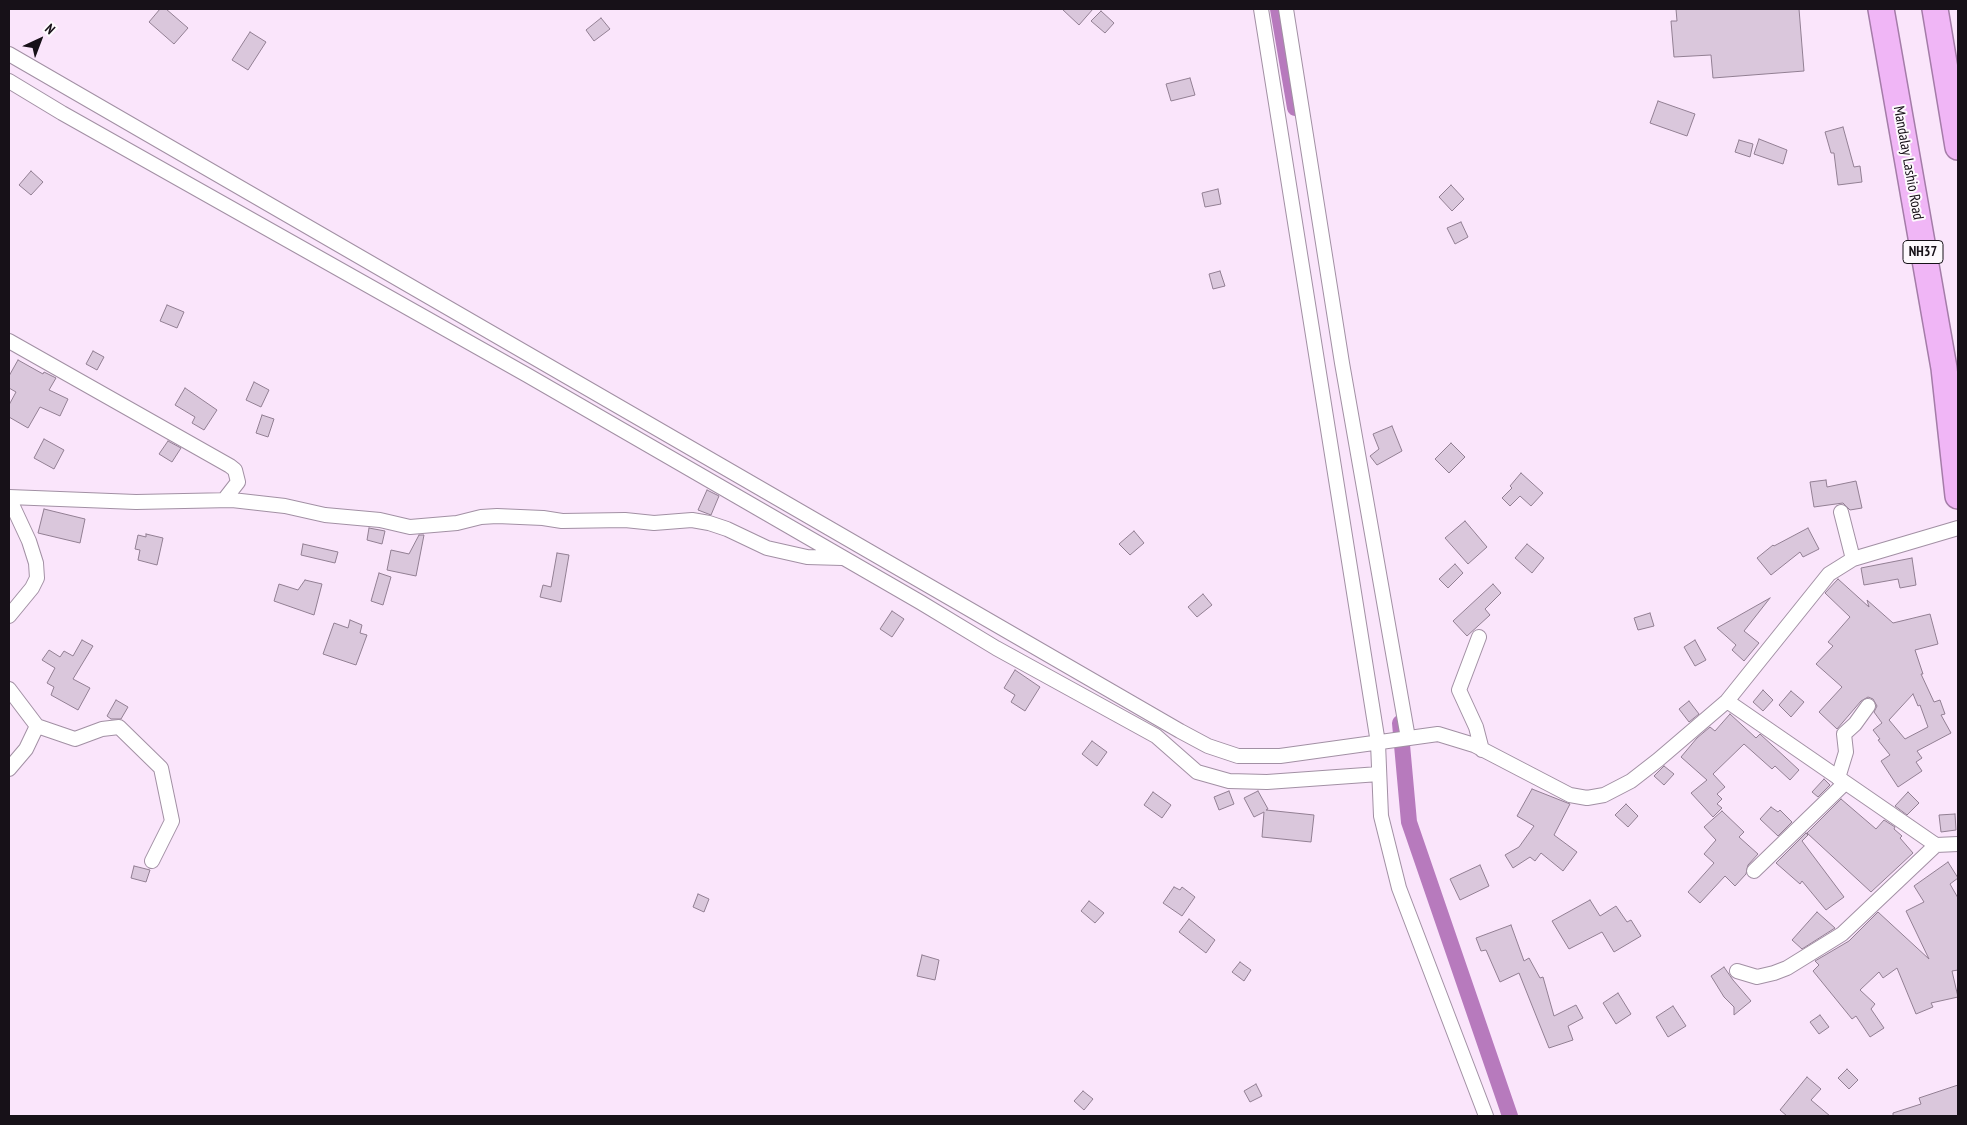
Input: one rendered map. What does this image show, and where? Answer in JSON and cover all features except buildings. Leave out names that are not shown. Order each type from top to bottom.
[{"type":"highway","name":"Mandalay Lashio Road","points":[[1881,9],[1944,368],[1958,496]]},
{"type":"highway","points":[[1935,9],[1958,147]]},
{"type":"street","points":[[1261,9],[1380,743],[1381,816],[1399,888],[1486,1116]]},
{"type":"street","points":[[1286,9],[1403,739]]},
{"type":"street","points":[[9,54],[1208,746],[1238,756],[1280,756],[1438,734],[1482,750],[1570,795],[1595,797],[1604,795],[1638,776],[1727,701],[1830,574],[1853,559],[1958,528]]},
{"type":"street","points":[[9,80],[95,131],[362,280],[996,648],[1156,736],[1197,772],[1230,781],[1267,782],[1379,774]]},
{"type":"street","points":[[9,341],[230,466],[237,476],[238,482],[224,500]]},
{"type":"street","points":[[9,616],[32,588],[37,578],[36,563],[29,541],[9,498],[136,502],[224,500],[285,506],[325,514],[380,520],[410,527],[457,523],[480,517],[497,516],[543,518],[562,521],[625,520],[654,523],[692,520],[726,529],[767,548],[807,557],[842,558]]},
{"type":"street","points":[[1841,512],[1853,559]]},
{"type":"street","points":[[1479,637],[1459,690],[1476,727],[1482,750]]},
{"type":"street","points":[[9,689],[37,726],[75,739],[102,729],[119,727],[161,768],[172,821],[152,861]]},
{"type":"street","points":[[1727,701],[1936,845],[1958,844]]},
{"type":"street","points":[[1754,871],[1841,781],[1846,752],[1844,734],[1855,724],[1868,706]]},
{"type":"street","points":[[9,769],[26,749],[37,726]]},
{"type":"street","points":[[1736,971],[1757,977],[1774,973],[1787,968],[1842,934],[1936,845]]},
{"type":"waterway","points":[[1278,9],[1295,108]]},
{"type":"waterway","points":[[1400,723],[1409,822],[1510,1116]]}]
